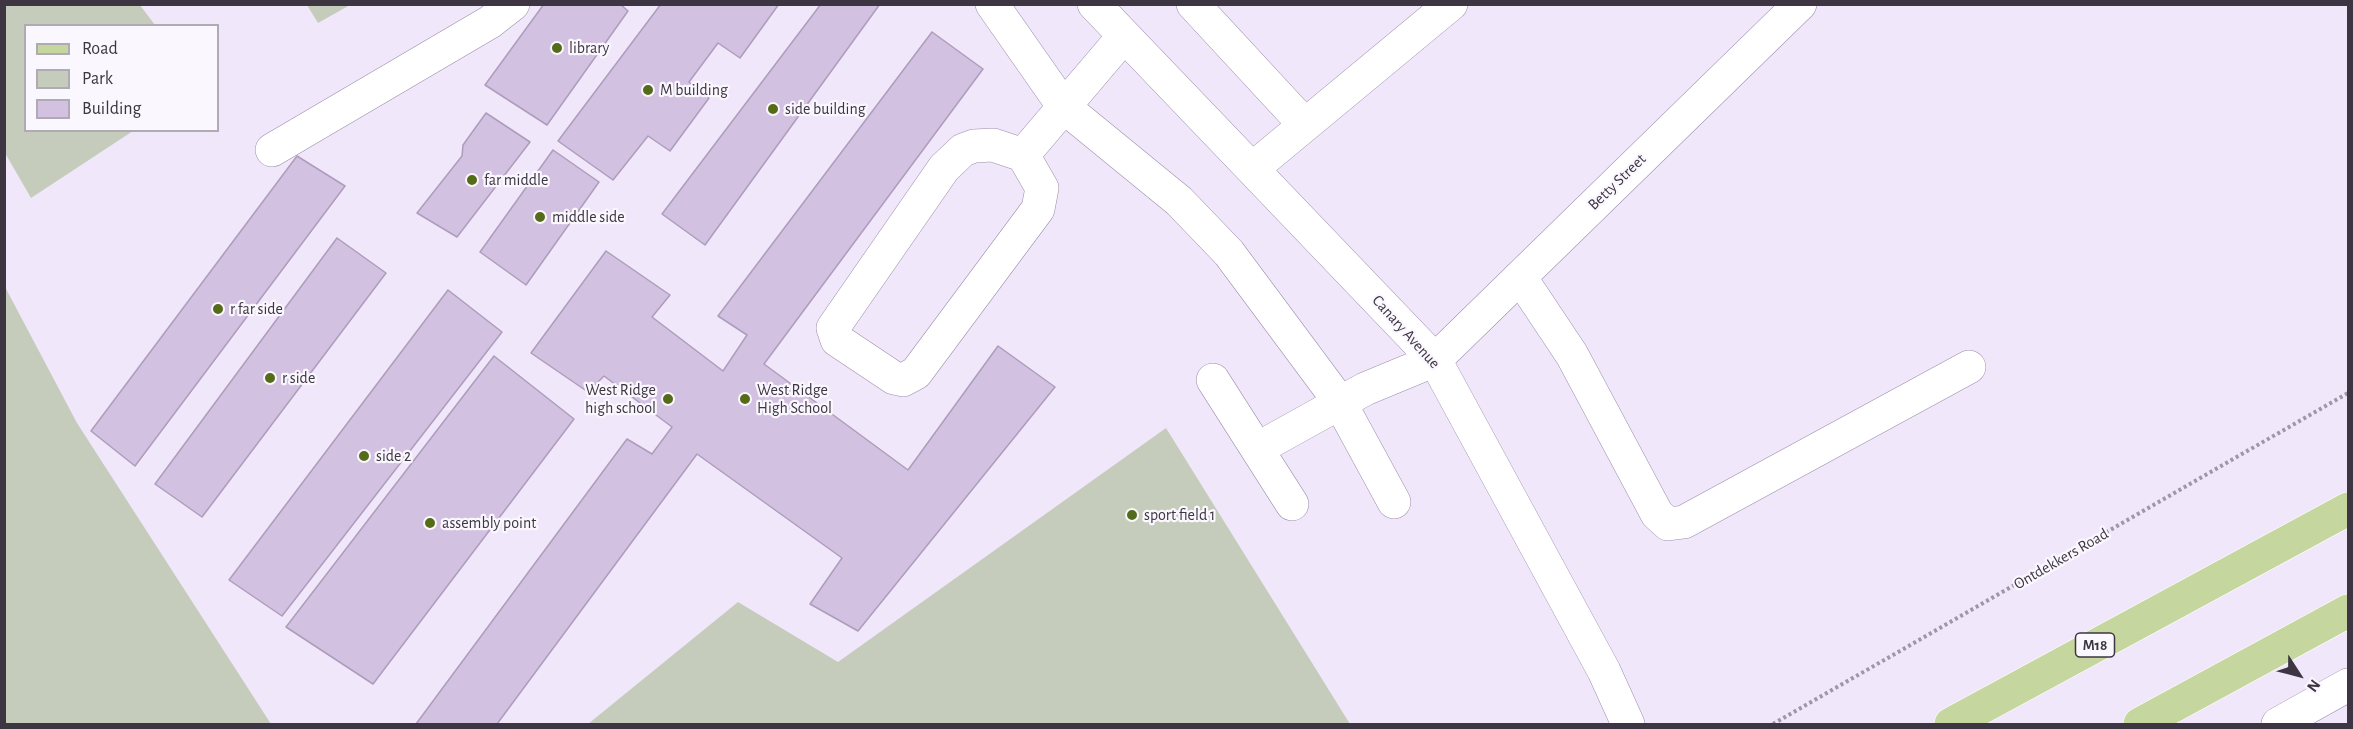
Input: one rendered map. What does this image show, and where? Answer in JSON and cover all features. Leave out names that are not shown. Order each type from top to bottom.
[{"type":"main road","name":"M18","points":[[1951,724],[2349,509]]},
{"type":"main road","points":[[2140,724],[2349,611]]},
{"type":"street","points":[[272,150],[490,22],[513,4]]},
{"type":"street","points":[[992,4],[1064,107],[1193,213],[1229,253],[1340,401],[1394,502]]},
{"type":"street","name":"Canary Avenue","points":[[1094,4],[1435,360],[1604,670],[1628,724]]},
{"type":"street","points":[[1252,169],[1451,4]]},
{"type":"street","name":"Betty Street","points":[[1435,360],[1800,4]]},
{"type":"street","points":[[1196,5],[1305,125]]},
{"type":"street","points":[[1023,155],[1124,36]]},
{"type":"street","points":[[993,145],[1023,155],[1042,188],[1038,209],[916,373],[903,380],[894,378],[837,340],[833,328],[945,168],[963,150],[974,146],[993,145]]},
{"type":"street","points":[[1520,277],[1572,355],[1657,513],[1668,524],[1684,522],[1969,367]]},
{"type":"street","points":[[1257,449],[1340,401],[1435,360]]},
{"type":"street","points":[[1213,380],[1292,504]]},
{"type":"street","points":[[2278,724],[2349,685]]},
{"type":"path","name":"Ontdekkers Road","points":[[1773,724],[2349,393]]},
{"type":"green space","points":[[4,5],[140,5],[154,24],[24,24],[24,132],[131,132],[31,198],[5,153]]},
{"type":"green space","points":[[307,5],[350,5],[318,23]]},
{"type":"green space","points":[[4,285],[77,423],[271,724],[5,724]]},
{"type":"green space","name":"sport field 1","points":[[1166,428],[1350,724],[588,724],[738,602],[838,662]]},
{"type":"building","name":"library","points":[[544,4],[620,4],[628,11],[547,125],[485,85]]},
{"type":"building","name":"M building","points":[[661,4],[779,4],[740,58],[718,43],[689,82],[709,98],[670,151],[648,136],[613,180],[558,141]]},
{"type":"building","name":"side building","points":[[821,4],[880,4],[705,245],[662,214]]},
{"type":"building","points":[[932,32],[983,69],[764,364],[908,470],[998,346],[1055,387],[858,631],[810,604],[842,558],[697,454],[497,724],[416,724],[627,439],[652,454],[672,427],[604,376],[588,392],[531,353],[606,251],[670,295],[652,317],[723,371],[747,335],[718,316]]},
{"type":"building","name":"far middle","points":[[486,113],[530,142],[457,237],[417,213],[462,156],[463,145]]},
{"type":"building","name":"middle side","points":[[553,150],[599,182],[526,285],[480,252]]},
{"type":"building","name":"r far side","points":[[297,156],[345,186],[135,466],[91,431]]},
{"type":"building","name":"r side","points":[[337,238],[386,273],[202,517],[155,484]]},
{"type":"building","name":"side 2","points":[[448,290],[502,332],[282,616],[229,580]]},
{"type":"building","name":"assembly point","points":[[494,356],[574,419],[373,684],[286,627]]},
{"type":"place","name":"library","points":[[557,48]]},
{"type":"place","name":"M building","points":[[648,90]]},
{"type":"place","name":"side building","points":[[773,109]]},
{"type":"place","name":"far middle","points":[[472,180]]},
{"type":"place","name":"middle side","points":[[540,217]]},
{"type":"place","name":"r far side","points":[[218,309]]},
{"type":"place","name":"r side","points":[[270,378]]},
{"type":"place","name":"West Ridge high school","points":[[668,399]]},
{"type":"place","name":"West Ridge High School","points":[[745,399]]},
{"type":"place","name":"side 2","points":[[364,456]]},
{"type":"place","name":"sport field 1","points":[[1132,515]]},
{"type":"place","name":"assembly point","points":[[430,523]]}]
